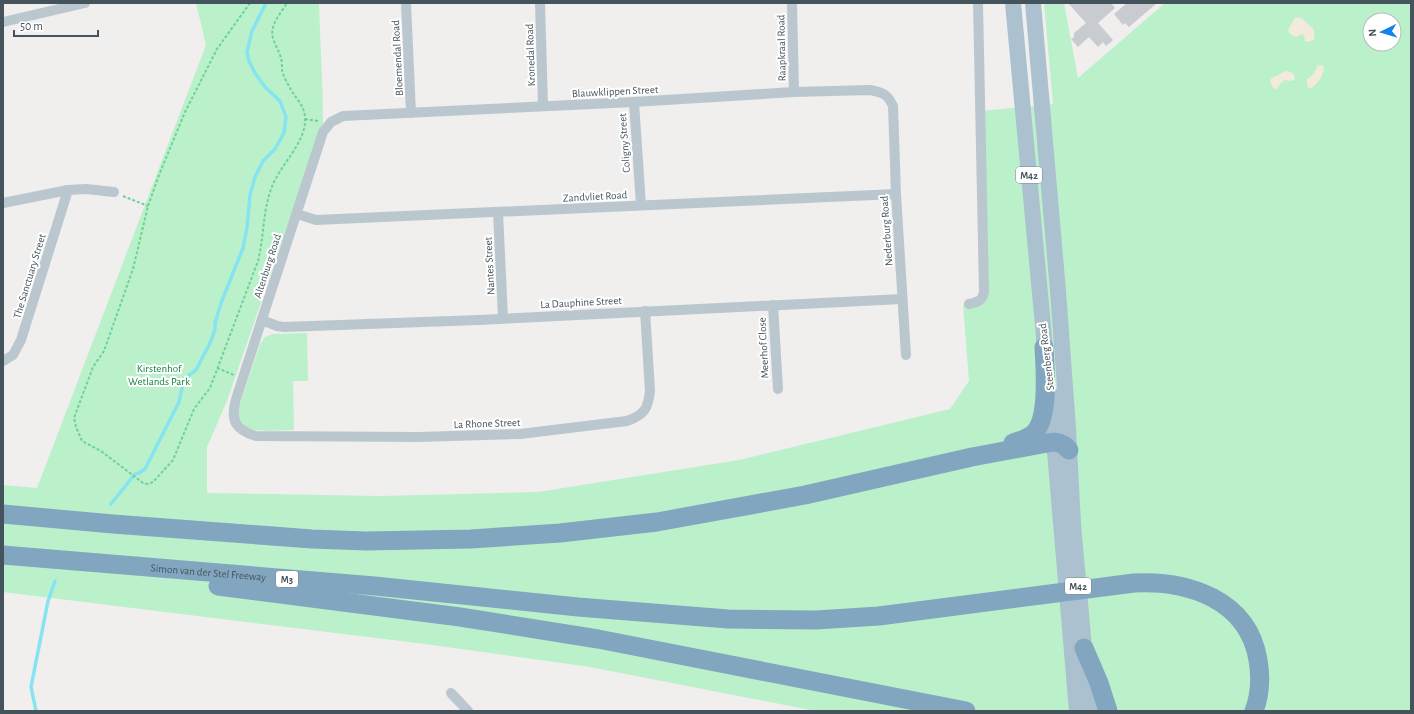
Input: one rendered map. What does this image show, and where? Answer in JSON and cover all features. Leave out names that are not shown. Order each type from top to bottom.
[{"type":"highway","points":[[972,457],[1022,440],[1033,434],[1038,428],[1045,400],[1044,347]]},
{"type":"highway","points":[[3,514],[312,539],[366,541],[471,539],[560,533],[657,522],[720,512],[805,495],[972,457],[1062,446]]},
{"type":"highway","name":"Simon van der Stel Freeway","points":[[3,556],[375,586],[578,607],[728,620],[816,620],[879,616],[1134,583],[1152,582],[1169,584],[1198,590],[1216,599],[1230,610],[1247,630],[1256,649],[1259,671],[1259,692],[1254,711]]},
{"type":"highway","points":[[112,565],[124,572],[152,577],[460,617],[598,639],[966,711]]},
{"type":"highway","points":[[1077,645],[1099,683],[1108,711]]},
{"type":"main road","name":"Steenberg Road","points":[[1013,3],[1044,347],[1050,393],[1062,446]]},
{"type":"main road","name":"Steenberg Road","points":[[1033,3],[1054,240],[1062,446],[1077,645],[1077,711]]},
{"type":"main road","name":"Steenberg Road","points":[[1077,645],[1092,711]]},
{"type":"street","points":[[3,22],[52,7],[85,3]]},
{"type":"street","name":"Bloemendal Road","points":[[406,3],[412,113]]},
{"type":"street","name":"Kronedal Road","points":[[540,3],[543,106]]},
{"type":"street","name":"Raapkraal Road","points":[[792,3],[794,92]]},
{"type":"street","points":[[969,304],[978,302],[983,298],[984,292],[978,3]]},
{"type":"street","name":"Blauwklippen Street","points":[[331,122],[343,116],[634,102],[794,92],[870,90],[880,92],[888,96],[893,106]]},
{"type":"street","name":"Coligny Street","points":[[634,102],[641,205]]},
{"type":"street","name":"Nederburg Road","points":[[893,106],[896,194],[906,354]]},
{"type":"street","name":"Altenburg Road","points":[[234,420],[233,409],[242,378],[323,132],[331,122]]},
{"type":"street","points":[[3,203],[68,190],[92,189],[114,192]]},
{"type":"street","name":"The Sanctuary Street","points":[[3,361],[13,355],[21,340],[68,190]]},
{"type":"street","name":"Zandvliet Road","points":[[297,214],[316,220],[896,194]]},
{"type":"street","name":"Nantes Street","points":[[498,212],[504,318]]},
{"type":"street","name":"La Dauphine Street","points":[[262,320],[284,327],[902,299]]},
{"type":"street","name":"Meerhof Close","points":[[773,305],[778,389]]},
{"type":"street","name":"La Rhone Street","points":[[234,420],[238,428],[246,434],[256,436],[418,437],[520,434],[626,421],[636,418],[644,412],[648,403],[650,391],[645,311]]},
{"type":"street","points":[[452,693],[468,711]]},
{"type":"path","points":[[250,3],[217,49],[185,112],[148,206],[133,269],[104,351],[93,366],[74,418],[79,436],[82,440],[101,451],[143,483],[148,484],[153,482],[173,460],[194,409],[210,388],[258,261],[262,246],[265,206],[275,179],[298,144],[304,129],[304,110],[301,103],[291,90],[282,72],[280,57],[272,36],[277,18],[287,3]]},
{"type":"path","points":[[114,192],[148,206]]},
{"type":"path","points":[[217,368],[242,378]]},
{"type":"green space","name":"Kirstenhof Wetlands Park","points":[[196,3],[319,3],[323,93],[323,123],[227,401],[207,447],[207,493],[381,496],[538,492],[739,460],[950,409],[969,381],[963,305],[978,302],[983,298],[981,111],[1053,104],[1044,3],[1064,3],[1078,78],[1165,3],[1411,3],[1411,711],[816,711],[590,667],[425,644],[3,592],[3,485],[37,488],[206,45]]},
{"type":"green space","points":[[307,333],[308,381],[293,381],[294,430],[260,431],[247,428],[243,425],[239,418],[238,410],[260,344],[265,337],[273,334]]},
{"type":"sand","points":[[1295,18],[1302,19],[1312,28],[1314,40],[1307,42],[1302,34],[1296,37],[1290,34],[1288,30]]},
{"type":"sand","points":[[1318,65],[1324,67],[1323,73],[1320,80],[1309,89],[1307,79],[1313,75]]},
{"type":"sand","points":[[1286,71],[1293,73],[1295,79],[1292,81],[1285,80],[1277,89],[1273,88],[1270,80]]},
{"type":"building","points":[[1068,3],[1111,3],[1115,8],[1098,23],[1113,40],[1106,46],[1103,42],[1098,47],[1089,37],[1078,47],[1071,39],[1074,37],[1074,33],[1086,23]]},
{"type":"building","points":[[1127,3],[1157,3],[1129,27],[1125,23],[1123,25],[1114,14]]},
{"type":"waterway","points":[[111,504],[135,474],[145,469],[179,402],[184,379],[196,370],[211,341],[221,303],[243,248],[247,228],[250,195],[255,177],[263,161],[275,149],[284,133],[286,117],[280,101],[265,87],[255,73],[249,61],[247,52],[252,31],[266,3]]},
{"type":"waterway","points":[[36,711],[31,687],[48,601],[55,581]]}]
